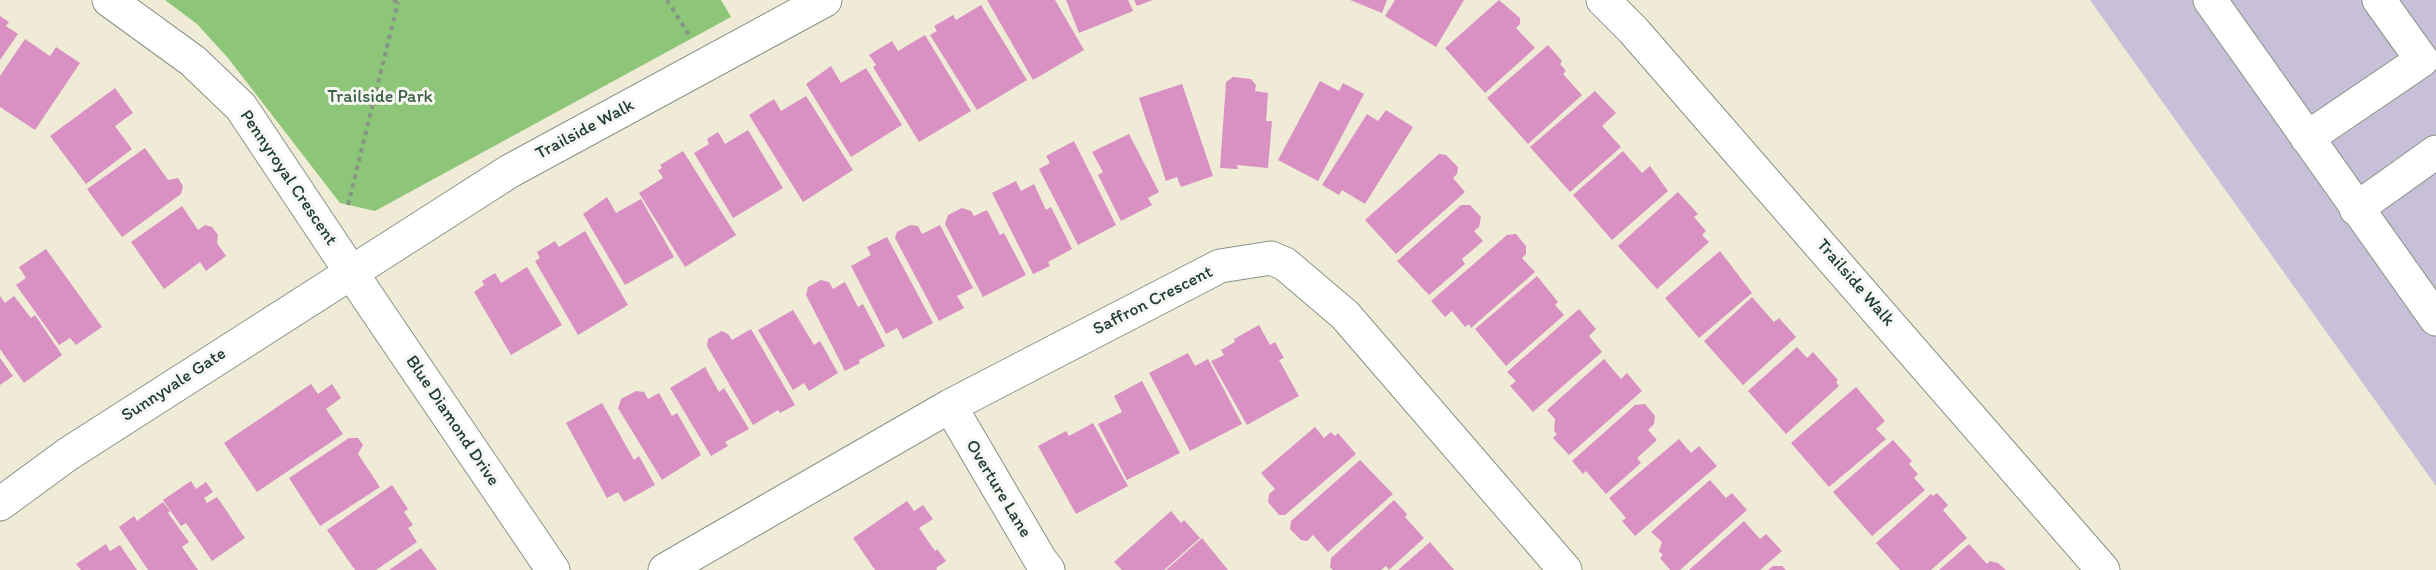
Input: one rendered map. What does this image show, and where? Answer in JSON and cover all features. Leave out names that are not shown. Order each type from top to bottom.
[{"type":"street","name":"Pennyroyal Crescent","points":[[109,0],[193,61],[241,107],[351,271]]},
{"type":"street","name":"Trailside Walk","points":[[351,271],[510,171],[825,0]]},
{"type":"street","name":"Trailside Walk","points":[[1603,0],[1633,30],[2103,570]]},
{"type":"street","points":[[2210,0],[2436,319]]},
{"type":"street","points":[[2307,138],[2422,60],[2379,0]]},
{"type":"street","points":[[2356,208],[2436,152]]},
{"type":"street","name":"Saffron Crescent","points":[[665,570],[950,406],[1220,266],[1271,258],[1285,264],[1345,315],[1565,570]]},
{"type":"street","name":"Sunnyvale Gate","points":[[0,504],[68,454],[351,271]]},
{"type":"street","name":"Blue Diamond Drive","points":[[351,271],[553,570]]},
{"type":"street","name":"Overture Lane","points":[[950,406],[1048,570]]},
{"type":"path","points":[[667,0],[707,63]]},
{"type":"path","points":[[346,209],[397,1]]},
{"type":"shaded area","points":[[2090,0],[2436,0],[2436,486]]},
{"type":"green space","name":"Trailside Park","points":[[165,0],[721,0],[731,17],[375,211],[340,203],[228,58],[197,24]]},
{"type":"building","points":[[987,0],[1055,0],[1084,50],[1033,80]]},
{"type":"building","points":[[1066,0],[1128,0],[1133,11],[1079,33]]},
{"type":"building","points":[[1134,0],[1153,0],[1137,6]]},
{"type":"building","points":[[1350,0],[1387,0],[1382,13]]},
{"type":"building","points":[[1395,0],[1464,0],[1436,47],[1385,16]]},
{"type":"building","points":[[1499,0],[1520,18],[1520,24],[1516,28],[1535,48],[1485,93],[1445,48]]},
{"type":"building","points":[[981,5],[1027,80],[977,110],[930,35],[937,31],[934,26],[953,15],[956,20]]},
{"type":"building","points":[[0,16],[9,22],[6,26],[18,34],[0,60]]},
{"type":"building","points":[[925,35],[971,111],[919,142],[873,67],[876,65],[869,55],[892,41],[898,51]]},
{"type":"building","points":[[25,39],[50,56],[56,47],[80,63],[35,130],[0,107],[0,76]]},
{"type":"building","points":[[1548,45],[1562,61],[1560,64],[1566,71],[1563,74],[1582,95],[1528,144],[1487,98]]},
{"type":"building","points":[[831,66],[841,83],[866,68],[902,125],[851,157],[806,84]]},
{"type":"building","points":[[1233,77],[1251,79],[1256,85],[1255,91],[1268,93],[1266,121],[1272,121],[1268,168],[1237,165],[1238,169],[1220,168],[1226,82]]},
{"type":"building","points":[[1320,81],[1339,91],[1343,83],[1364,94],[1318,181],[1278,160]]},
{"type":"building","points":[[1182,84],[1213,176],[1181,187],[1177,177],[1166,181],[1139,98]]},
{"type":"building","points":[[115,88],[133,113],[115,126],[132,149],[86,184],[50,136]]},
{"type":"building","points":[[1595,91],[1616,113],[1602,126],[1621,147],[1570,192],[1530,147]]},
{"type":"building","points":[[806,96],[853,170],[803,202],[749,115],[774,99],[781,111]]},
{"type":"building","points":[[1386,110],[1413,127],[1365,204],[1342,190],[1339,195],[1322,185],[1367,114],[1378,121]]},
{"type":"building","points":[[748,130],[783,188],[733,218],[694,153],[709,144],[707,139],[718,132],[725,144]]},
{"type":"building","points":[[1129,134],[1159,192],[1148,198],[1152,205],[1121,221],[1098,175],[1103,172],[1092,152]]},
{"type":"building","points":[[1074,141],[1116,225],[1078,245],[1039,169],[1050,163],[1046,156]]},
{"type":"building","points":[[145,148],[168,180],[178,178],[183,186],[181,194],[122,237],[87,189]]},
{"type":"building","points":[[683,151],[736,235],[685,267],[639,193],[663,178],[658,170],[662,168],[660,165]]},
{"type":"building","points":[[1623,151],[1642,173],[1650,166],[1668,191],[1612,240],[1573,195]]},
{"type":"building","points":[[1439,154],[1446,155],[1458,167],[1457,174],[1453,178],[1465,192],[1396,254],[1365,220]]},
{"type":"building","points":[[1016,181],[1021,191],[1034,184],[1046,210],[1051,207],[1072,249],[1048,262],[1050,266],[1033,274],[992,193]]},
{"type":"building","points":[[1678,192],[1698,214],[1694,217],[1706,231],[1702,235],[1709,242],[1657,289],[1618,246]]},
{"type":"building","points":[[607,197],[616,213],[641,199],[674,257],[625,285],[583,214]]},
{"type":"building","points":[[1461,205],[1470,205],[1481,217],[1479,227],[1474,231],[1483,241],[1462,259],[1465,264],[1429,295],[1397,261]]},
{"type":"building","points":[[182,206],[198,230],[205,225],[212,227],[218,235],[217,243],[226,256],[206,271],[200,262],[164,289],[131,242]]},
{"type":"building","points":[[962,208],[971,211],[974,216],[987,210],[1000,235],[1004,233],[1026,275],[983,297],[945,224],[948,215]]},
{"type":"building","points":[[910,225],[918,226],[922,234],[940,225],[973,288],[957,296],[964,308],[939,321],[895,238],[897,232]]},
{"type":"building","points":[[585,231],[628,305],[578,335],[535,261],[540,258],[537,252],[555,241],[559,247]]},
{"type":"building","points":[[1516,234],[1526,246],[1526,254],[1522,258],[1535,272],[1471,328],[1469,324],[1465,327],[1452,311],[1445,317],[1431,301],[1507,235]]},
{"type":"building","points":[[887,237],[933,323],[903,339],[897,328],[886,334],[851,266],[871,255],[867,247]]},
{"type":"building","points":[[46,249],[102,327],[76,345],[70,338],[59,345],[16,285],[26,278],[19,267]]},
{"type":"building","points":[[1720,251],[1752,293],[1699,338],[1665,298]]},
{"type":"building","points":[[527,267],[562,325],[511,355],[474,292],[484,285],[482,281],[495,273],[501,283]]},
{"type":"building","points":[[1537,276],[1558,302],[1555,305],[1564,315],[1506,366],[1475,329]]},
{"type":"building","points":[[821,280],[829,282],[833,289],[845,282],[858,307],[863,304],[885,346],[859,360],[860,363],[845,371],[806,295],[808,287]]},
{"type":"building","points":[[0,296],[5,303],[14,296],[31,318],[35,315],[62,355],[24,383],[0,349]]},
{"type":"building","points":[[1752,297],[1774,322],[1779,318],[1796,337],[1743,385],[1704,341]]},
{"type":"building","points":[[1579,309],[1596,329],[1589,336],[1602,352],[1533,412],[1510,386],[1516,381],[1507,372]]},
{"type":"building","points":[[793,310],[814,345],[820,341],[838,373],[809,391],[804,383],[793,390],[758,330]]},
{"type":"building","points":[[1259,325],[1270,345],[1275,342],[1284,358],[1279,360],[1299,396],[1247,425],[1211,361],[1224,355],[1221,350],[1235,342],[1234,339]]},
{"type":"building","points":[[751,329],[795,405],[780,413],[778,410],[753,425],[707,346],[708,339],[722,331],[732,340]]},
{"type":"building","points":[[1797,347],[1807,358],[1813,352],[1838,380],[1836,382],[1839,386],[1786,434],[1748,391]]},
{"type":"building","points":[[1188,353],[1195,366],[1208,359],[1242,424],[1190,451],[1149,373]]},
{"type":"building","points":[[0,358],[13,376],[0,385]]},
{"type":"building","points":[[1604,359],[1621,379],[1627,373],[1642,391],[1569,455],[1553,438],[1557,434],[1554,431],[1555,419],[1547,410]]},
{"type":"building","points":[[705,367],[719,392],[724,388],[749,429],[725,442],[728,446],[711,456],[670,388]]},
{"type":"building","points":[[1142,381],[1180,453],[1127,480],[1098,424],[1122,412],[1114,396]]},
{"type":"building","points":[[311,384],[318,394],[332,384],[341,398],[326,409],[343,434],[257,492],[224,443]]},
{"type":"building","points":[[1856,387],[1885,421],[1876,429],[1886,439],[1829,487],[1791,443]]},
{"type":"building","points":[[636,391],[644,392],[648,399],[659,393],[672,416],[677,413],[701,455],[662,480],[618,408],[621,399]]},
{"type":"building","points":[[602,403],[634,460],[639,456],[655,485],[624,502],[618,492],[607,498],[566,423]]},
{"type":"building","points":[[1645,404],[1655,416],[1654,424],[1648,430],[1657,440],[1637,458],[1641,463],[1606,494],[1586,471],[1583,474],[1572,461],[1635,405]]},
{"type":"building","points":[[1093,423],[1128,486],[1076,514],[1038,446],[1066,431],[1069,436]]},
{"type":"building","points":[[1315,427],[1324,438],[1331,432],[1335,436],[1338,433],[1356,454],[1285,515],[1279,515],[1268,502],[1269,494],[1275,489],[1261,473]]},
{"type":"building","points":[[349,438],[358,438],[363,445],[358,454],[380,487],[320,526],[289,478]]},
{"type":"building","points":[[1679,439],[1691,453],[1699,446],[1717,466],[1635,536],[1622,521],[1626,518],[1609,498]]},
{"type":"building","points":[[1893,440],[1912,461],[1909,464],[1918,474],[1914,478],[1925,490],[1872,536],[1833,492]]},
{"type":"building","points":[[1360,460],[1393,494],[1328,552],[1313,535],[1307,541],[1301,540],[1290,529],[1291,521]]},
{"type":"building","points":[[1710,480],[1726,498],[1732,493],[1747,510],[1680,570],[1670,570],[1660,558],[1663,555],[1659,551],[1662,542],[1651,532]]},
{"type":"building","points":[[191,481],[196,489],[206,482],[213,492],[204,498],[207,503],[217,497],[245,538],[212,561],[186,523],[181,526],[163,500]]},
{"type":"building","points":[[392,485],[408,509],[404,512],[413,525],[408,528],[417,542],[376,570],[355,570],[327,530]]},
{"type":"building","points":[[1937,493],[1948,505],[1943,510],[1967,538],[1931,570],[1900,570],[1876,543],[1931,494],[1933,496]]},
{"type":"building","points":[[1394,500],[1407,514],[1405,517],[1424,538],[1389,570],[1386,566],[1381,570],[1333,570],[1330,567],[1331,558]]},
{"type":"building","points":[[907,501],[914,511],[923,505],[933,519],[919,528],[935,551],[937,549],[946,561],[936,568],[937,570],[875,570],[853,538]]},
{"type":"building","points":[[163,502],[170,511],[168,513],[189,542],[182,547],[198,570],[148,570],[119,527],[134,516],[137,521]]},
{"type":"building","points":[[1171,511],[1181,523],[1184,520],[1200,538],[1164,570],[1122,570],[1114,562]]},
{"type":"building","points":[[1744,521],[1760,539],[1766,534],[1782,551],[1760,570],[1689,570]]},
{"type":"building","points":[[1202,538],[1228,570],[1166,570]]},
{"type":"building","points":[[1430,542],[1454,570],[1398,570]]},
{"type":"building","points":[[106,544],[110,551],[120,545],[137,570],[81,570],[76,564]]},
{"type":"building","points":[[1969,544],[1987,564],[1990,561],[1998,563],[2006,570],[1939,570]]},
{"type":"building","points":[[421,548],[437,570],[389,570]]},
{"type":"building","points":[[1773,566],[1782,566],[1786,570],[1768,570]]}]
